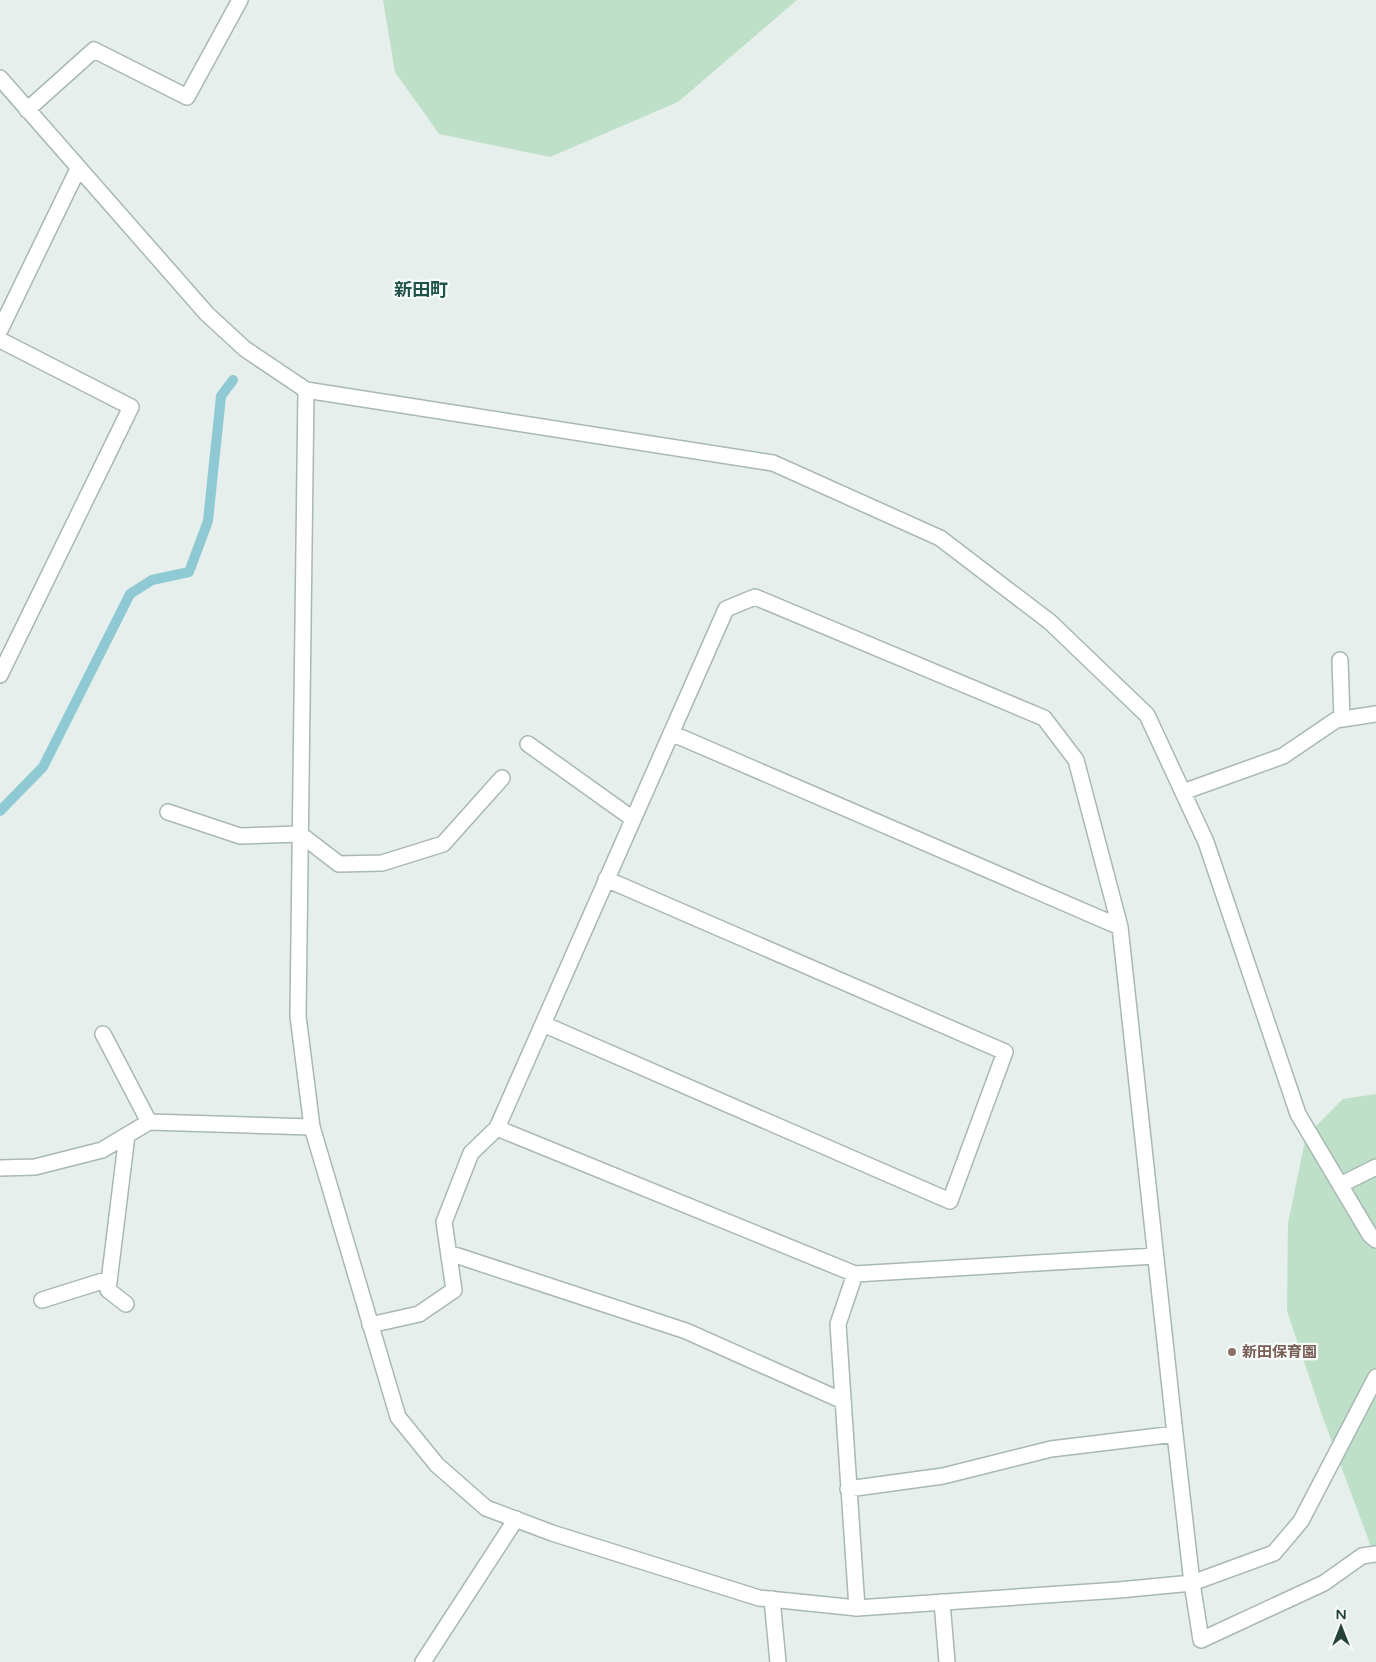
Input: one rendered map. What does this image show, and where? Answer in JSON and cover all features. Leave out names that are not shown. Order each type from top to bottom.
[{"type":"street","points":[[28,110],[94,50],[187,98],[240,0]]},
{"type":"street","points":[[0,78],[207,314],[245,349],[306,390],[773,463],[940,538],[1050,622],[1147,715],[1206,842],[1298,1114],[1370,1235],[1376,1240]]},
{"type":"street","points":[[0,330],[78,169]]},
{"type":"street","points":[[0,340],[131,407],[0,675]]},
{"type":"street","points":[[306,390],[298,1016],[312,1127],[398,1417],[444,1471],[486,1508],[552,1533],[759,1598],[857,1608],[1119,1590],[1192,1582],[1274,1553],[1301,1521],[1376,1377]]},
{"type":"street","points":[[370,1325],[419,1314],[454,1290],[444,1222],[471,1153],[497,1128],[726,609],[755,597],[1044,718],[1076,760],[1120,927],[1175,1434],[1192,1582],[1201,1640],[1324,1583],[1362,1556],[1376,1554]]},
{"type":"street","points":[[1340,660],[1342,719]]},
{"type":"street","points":[[1183,792],[1283,756],[1336,720],[1376,714]]},
{"type":"street","points":[[671,733],[1120,927]]},
{"type":"street","points":[[528,744],[633,819]]},
{"type":"street","points":[[168,812],[240,836],[300,834],[339,864],[382,863],[443,844],[502,778]]},
{"type":"street","points":[[543,1024],[950,1201],[1005,1052],[606,880]]},
{"type":"street","points":[[103,1034],[149,1122]]},
{"type":"street","points":[[0,1168],[35,1167],[102,1150],[149,1122],[312,1127]]},
{"type":"street","points":[[497,1128],[855,1274],[1155,1256]]},
{"type":"street","points":[[126,1304],[108,1290],[127,1135]]},
{"type":"street","points":[[1340,1185],[1376,1167]]},
{"type":"street","points":[[448,1253],[686,1331],[843,1401]]},
{"type":"street","points":[[855,1274],[838,1324],[857,1608]]},
{"type":"street","points":[[42,1300],[109,1279]]},
{"type":"street","points":[[848,1489],[943,1476],[1051,1449],[1175,1434]]},
{"type":"street","points":[[423,1662],[516,1519]]},
{"type":"street","points":[[772,1599],[778,1662]]},
{"type":"street","points":[[942,1602],[947,1662]]},
{"type":"green space","points":[[383,0],[797,0],[678,102],[550,157],[439,134],[395,72]]},
{"type":"green space","points":[[1376,1094],[1376,1560],[1323,1418],[1287,1311],[1288,1223],[1306,1136],[1343,1099]]},
{"type":"waterway","points":[[0,811],[43,767],[130,594],[152,580],[189,572],[208,521],[221,396],[233,380]]},
{"type":"place","name":"新田保育園","points":[[1232,1352]]},
{"type":"district","name":"新田町","points":[[421,290]]}]
